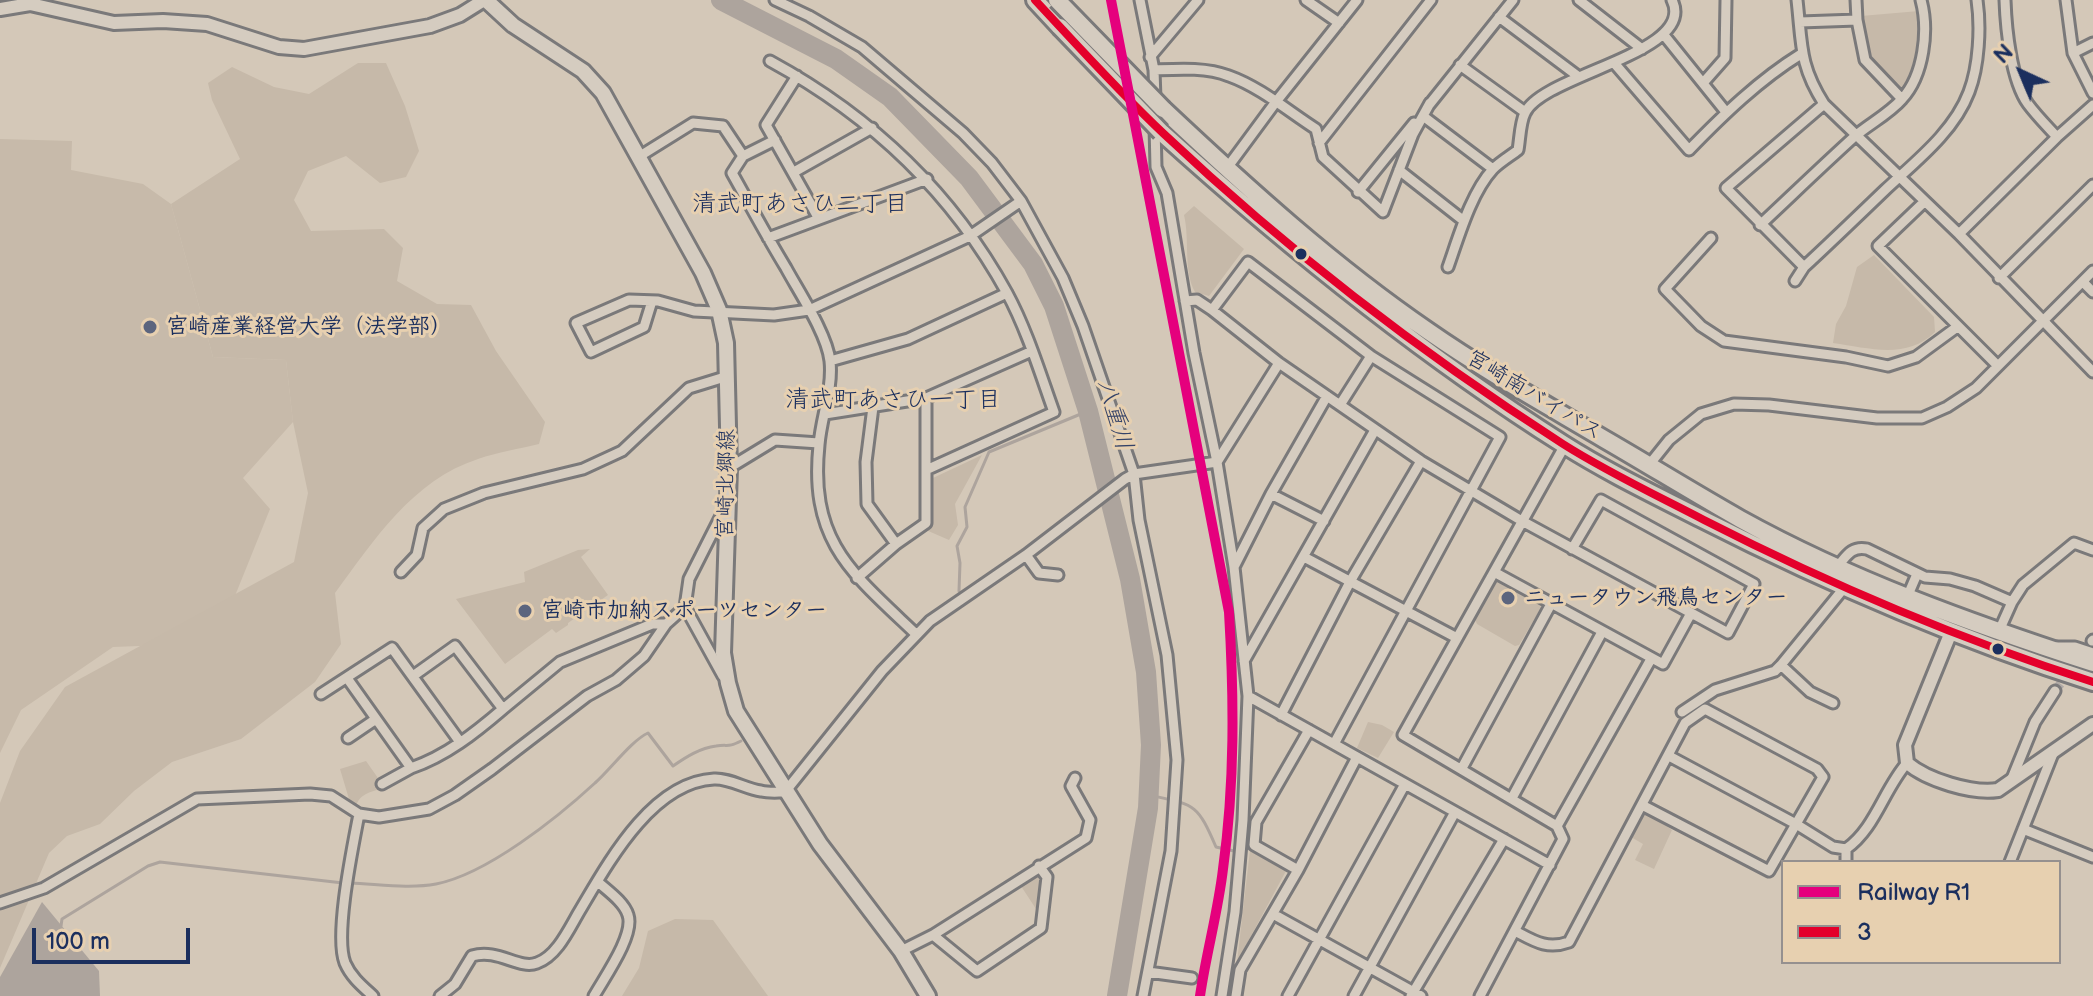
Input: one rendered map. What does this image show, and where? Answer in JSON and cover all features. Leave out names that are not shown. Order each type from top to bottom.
[{"type":"highway","name":"宮崎南バイパス","points":[[1035,0],[1161,132],[1321,271],[1420,346],[1565,445],[1745,541],[1844,588],[1951,632],[2093,682]]},
{"type":"highway","name":"宮崎南バイパス","points":[[1057,0],[1163,109],[1227,168],[1302,233],[1427,331],[1741,520],[1908,595],[2093,663]]},
{"type":"main road","name":"宮崎北郷線","points":[[485,0],[513,25],[583,71],[603,93],[703,273],[719,310],[726,343],[729,468],[723,653],[736,711],[820,844],[901,951],[928,996]]},
{"type":"street","points":[[0,9],[30,2],[114,23],[163,21],[207,24],[279,47],[304,49],[430,26],[460,15],[485,0]]},
{"type":"street","points":[[775,0],[846,37],[882,63],[963,133],[992,163],[1063,278],[1083,326],[1139,520],[1167,655],[1177,760],[1171,851],[1143,996]]},
{"type":"street","points":[[1140,0],[1154,70],[1156,167],[1167,193],[1217,462],[1234,567],[1248,696],[1243,820],[1235,912],[1222,996]]},
{"type":"street","points":[[1150,57],[1198,0]]},
{"type":"street","points":[[1306,0],[1339,23]]},
{"type":"street","points":[[1227,168],[1357,0]]},
{"type":"street","points":[[1319,143],[1431,0]]},
{"type":"street","points":[[1579,0],[1642,49]]},
{"type":"street","points":[[1448,267],[1464,221],[1493,169],[1518,150],[1525,112],[1556,86],[1615,64],[1664,35],[1673,22],[1675,7],[1672,0]]},
{"type":"street","points":[[1703,83],[1725,58],[1726,0]]},
{"type":"street","points":[[1797,0],[1801,54],[1809,80],[1824,104],[1923,203],[1959,234],[2093,372]]},
{"type":"street","points":[[1856,0],[1865,60],[1902,99]]},
{"type":"street","points":[[1760,225],[1855,136],[1902,99],[1914,79],[1920,58],[1925,18],[1921,0]]},
{"type":"street","points":[[1795,281],[1804,267],[1899,177],[1954,119],[1969,92],[1978,38],[1977,0]]},
{"type":"street","points":[[2005,0],[2010,46],[2020,87],[2027,102],[2057,137]]},
{"type":"street","points":[[2066,0],[2073,53],[2093,93]]},
{"type":"street","points":[[1358,192],[1499,17],[1508,1]]},
{"type":"street","points":[[1499,17],[1579,77]]},
{"type":"street","points":[[1800,22],[1857,20]]},
{"type":"street","points":[[1664,35],[1726,112]]},
{"type":"street","points":[[2073,53],[2093,43]]},
{"type":"street","points":[[1615,64],[1689,150],[1726,112],[1777,69],[1801,54]]},
{"type":"street","points":[[770,61],[834,99],[872,128],[927,179],[974,233],[1007,293],[1032,351],[1054,412],[926,470]]},
{"type":"street","points":[[1460,65],[1525,112]]},
{"type":"street","points":[[1154,70],[1182,69],[1228,75],[1275,103],[1316,129],[1323,157],[1383,212],[1430,103]]},
{"type":"street","points":[[797,76],[766,125],[819,219]]},
{"type":"street","points":[[1804,267],[1726,188],[1824,104]]},
{"type":"street","points":[[1959,234],[2093,105]]},
{"type":"street","points":[[1423,116],[1493,169]]},
{"type":"street","points":[[640,156],[693,123],[723,126],[743,156]]},
{"type":"street","points":[[794,172],[872,128]]},
{"type":"street","points":[[775,140],[743,156],[732,173],[809,310],[830,361],[816,489],[826,527],[837,553],[857,578],[916,634]]},
{"type":"street","points":[[1399,170],[1464,221]]},
{"type":"street","points":[[768,238],[927,179]]},
{"type":"street","points":[[1999,278],[2093,185]]},
{"type":"street","points":[[1923,203],[1878,246],[1997,365]]},
{"type":"street","points":[[652,301],[644,327],[591,352],[576,323],[629,300],[652,301],[694,311],[774,315],[809,310],[974,233],[1018,204]]},
{"type":"street","points":[[1711,238],[1665,289],[1701,326],[1724,341],[1846,357],[1888,366],[1916,357],[1957,327]]},
{"type":"street","points":[[1212,310],[1248,262],[1371,356],[1500,437],[1334,744]]},
{"type":"street","points":[[1649,465],[1669,440],[1701,414],[1734,404],[1863,417],[1922,418],[1947,407],[1976,388],[2093,271]]},
{"type":"street","points":[[2083,282],[2093,292]]},
{"type":"street","points":[[830,361],[908,339],[1007,293]]},
{"type":"street","points":[[1185,301],[1197,300],[1212,310],[1279,363],[1421,461],[1522,521],[1572,549],[1690,615],[1728,633],[1754,584],[1601,500],[1572,549]]},
{"type":"street","points":[[825,414],[926,398],[1032,351]]},
{"type":"street","points":[[1340,405],[1371,356]]},
{"type":"street","points":[[440,996],[455,984],[472,956],[493,954],[535,965],[543,960],[566,935],[632,830],[660,801],[689,785],[715,779],[762,792],[785,792],[882,671],[930,621],[1026,555],[1129,477],[1217,462],[1279,363]]},
{"type":"street","points":[[401,572],[417,555],[423,528],[444,509],[484,493],[583,469],[622,451],[689,388],[728,376]]},
{"type":"street","points":[[1234,567],[1327,396]]},
{"type":"street","points":[[857,578],[926,523],[926,398]]},
{"type":"street","points":[[873,407],[866,462],[867,504],[896,544]]},
{"type":"street","points":[[1244,661],[1375,430]]},
{"type":"street","points":[[729,468],[775,440],[819,443]]},
{"type":"street","points":[[1480,996],[1563,839],[1557,826],[1403,735],[1565,445]]},
{"type":"street","points":[[1281,715],[1351,580],[1421,461]]},
{"type":"street","points":[[1271,494],[1324,521]]},
{"type":"street","points":[[727,503],[689,579],[685,607],[728,683]]},
{"type":"street","points":[[1999,631],[2023,585],[2074,543],[2093,550]]},
{"type":"street","points":[[1838,566],[1851,550],[1858,547],[1917,574],[1975,586],[2012,602]]},
{"type":"street","points":[[1026,555],[1039,573],[1058,575]]},
{"type":"street","points":[[1304,557],[1457,638]]},
{"type":"street","points":[[1494,572],[1663,664],[1690,615]]},
{"type":"street","points":[[1908,595],[1917,574]]},
{"type":"street","points":[[1682,712],[1715,690],[1775,671],[1844,588]]},
{"type":"street","points":[[1462,768],[1551,604]]},
{"type":"street","points":[[0,903],[44,888],[197,799],[310,794],[331,796],[359,814],[379,817],[429,809],[455,795],[587,696],[616,680],[644,656],[666,624],[685,607]]},
{"type":"street","points":[[382,784],[434,760],[560,662],[652,624],[666,624]]},
{"type":"street","points":[[1512,798],[1602,632]]},
{"type":"street","points":[[1951,632],[1905,745],[1907,763],[1915,770],[1966,789],[1985,792],[1998,790],[2093,724]]},
{"type":"street","points":[[413,676],[455,646],[503,709]]},
{"type":"street","points":[[2046,647],[2075,647],[2093,653]]},
{"type":"street","points":[[321,694],[392,648],[460,742]]},
{"type":"street","points":[[1557,826],[1651,659]]},
{"type":"street","points":[[1781,665],[1810,692],[1833,703]]},
{"type":"street","points":[[347,678],[411,768]]},
{"type":"street","points":[[2010,783],[2035,722],[2055,691]]},
{"type":"street","points":[[1248,696],[1550,865]]},
{"type":"street","points":[[1515,931],[1541,945],[1555,947],[1569,942],[1685,723],[1705,709],[1817,769],[1823,777],[1769,871],[1642,805]]},
{"type":"street","points":[[348,738],[376,719]]},
{"type":"street","points":[[1298,870],[1254,845],[1256,822],[1309,730]]},
{"type":"street","points":[[2011,860],[2054,751]]},
{"type":"street","points":[[1669,756],[1833,847],[1846,849],[1860,839],[1894,778],[1907,763]]},
{"type":"street","points":[[1236,996],[1240,970],[1298,870],[1357,757]]},
{"type":"street","points":[[901,951],[933,935],[1086,838],[1090,820],[1071,786],[1075,778]]},
{"type":"street","points":[[1288,996],[1405,784]]},
{"type":"street","points":[[1354,996],[1455,812]]},
{"type":"street","points":[[359,814],[345,897],[342,949],[354,978],[373,996]]},
{"type":"street","points":[[2023,829],[2093,857]]},
{"type":"street","points":[[1273,914],[1320,938],[1415,995],[1504,839]]},
{"type":"street","points":[[1846,849],[1846,860]]},
{"type":"street","points":[[933,935],[977,971],[1041,928],[1047,877],[1039,866]]},
{"type":"street","points":[[594,996],[626,937],[629,925],[624,908],[598,882]]},
{"type":"street","points":[[1148,972],[1192,978]]},
{"type":"shaded area","points":[[1919,11],[1915,60],[1904,88],[1897,88],[1867,50],[1861,16]]},
{"type":"shaded area","points":[[358,63],[386,63],[405,106],[419,151],[406,177],[380,183],[346,156],[308,171],[294,200],[311,231],[384,229],[403,248],[397,281],[437,304],[471,305],[496,351],[545,422],[539,444],[486,457],[455,469],[414,497],[380,533],[335,593],[341,644],[315,682],[241,739],[172,762],[134,791],[100,824],[67,836],[49,853],[0,968],[0,803],[20,751],[65,687],[294,562],[308,493],[293,422],[286,360],[213,357],[171,204],[240,159],[212,100],[208,83],[232,67],[274,87],[309,94]]},
{"type":"shaded area","points":[[0,139],[72,141],[71,170],[143,184],[171,204],[213,357],[286,360],[293,422],[243,478],[270,509],[216,643],[113,647],[21,710],[0,753]]},
{"type":"shaded area","points":[[1194,206],[1244,249],[1209,296],[1195,292],[1189,274],[1184,215]]},
{"type":"shaded area","points":[[1874,255],[1934,317],[1935,332],[1924,341],[1887,350],[1833,343],[1836,324],[1846,306],[1857,267]]},
{"type":"shaded area","points":[[982,455],[955,504],[958,525],[949,540],[926,530],[933,478]]},
{"type":"shaded area","name":"宮崎市加納スポーツセンター","points":[[590,549],[581,557],[608,595],[556,633],[552,629],[505,664],[456,599],[525,582],[524,572],[578,550]]},
{"type":"shaded area","points":[[1500,579],[1540,602],[1541,608],[1519,645],[1515,646],[1475,620],[1496,580]]},
{"type":"shaded area","points":[[1368,722],[1394,732],[1378,758],[1357,748]]},
{"type":"shaded area","points":[[366,761],[385,788],[363,796],[356,807],[349,799],[340,769]]},
{"type":"shaded area","points":[[1643,813],[1649,813],[1672,830],[1654,869],[1635,860],[1643,844],[1631,837]]},
{"type":"shaded area","points":[[1250,850],[1287,869],[1237,962]]},
{"type":"shaded area","points":[[1034,873],[1040,875],[1043,885],[1038,912],[1019,883]]},
{"type":"shaded area","points":[[42,902],[99,971],[100,996],[0,996],[0,977]]},
{"type":"shaded area","points":[[675,919],[713,920],[768,996],[622,996],[639,968],[648,931]]},
{"type":"waterway","name":"八重川","points":[[721,0],[836,59],[890,97],[969,178],[1033,264],[1054,306],[1088,411],[1130,579],[1146,672],[1151,745],[1148,808],[1117,996]]},
{"type":"waterway","points":[[959,591],[957,546],[967,527],[965,507],[989,452],[1088,411]]},
{"type":"waterway","points":[[350,883],[436,884],[477,869],[520,843],[561,812],[648,733],[673,766],[704,749],[741,741]]},
{"type":"waterway","points":[[1149,795],[1193,808],[1216,847],[1234,851]]},
{"type":"waterway","points":[[61,926],[62,919],[148,866],[160,862],[343,883]]},
{"type":"tunnel","points":[[2055,691],[2081,657]]},
{"type":"rail line","name":"R1","points":[[1111,0],[1229,612],[1232,708],[1230,805],[1221,885],[1200,996]]},
{"type":"transit line","name":"3","points":[[1035,0],[1147,118],[1306,259],[1458,373],[1563,444],[1704,520],[1847,588],[1993,648],[2093,682]]},
{"type":"place","name":"宮崎産業経営大学（法学部）","points":[[150,327]]},
{"type":"place","name":"ニュータウン飛鳥センター","points":[[1508,598]]},
{"type":"place","name":"宮崎市加納スポーツセンター","points":[[525,611]]},
{"type":"district","name":"清武町あさひ二丁目","points":[[800,205]]},
{"type":"district","name":"清武町あさひ一丁目","points":[[893,401]]}]
